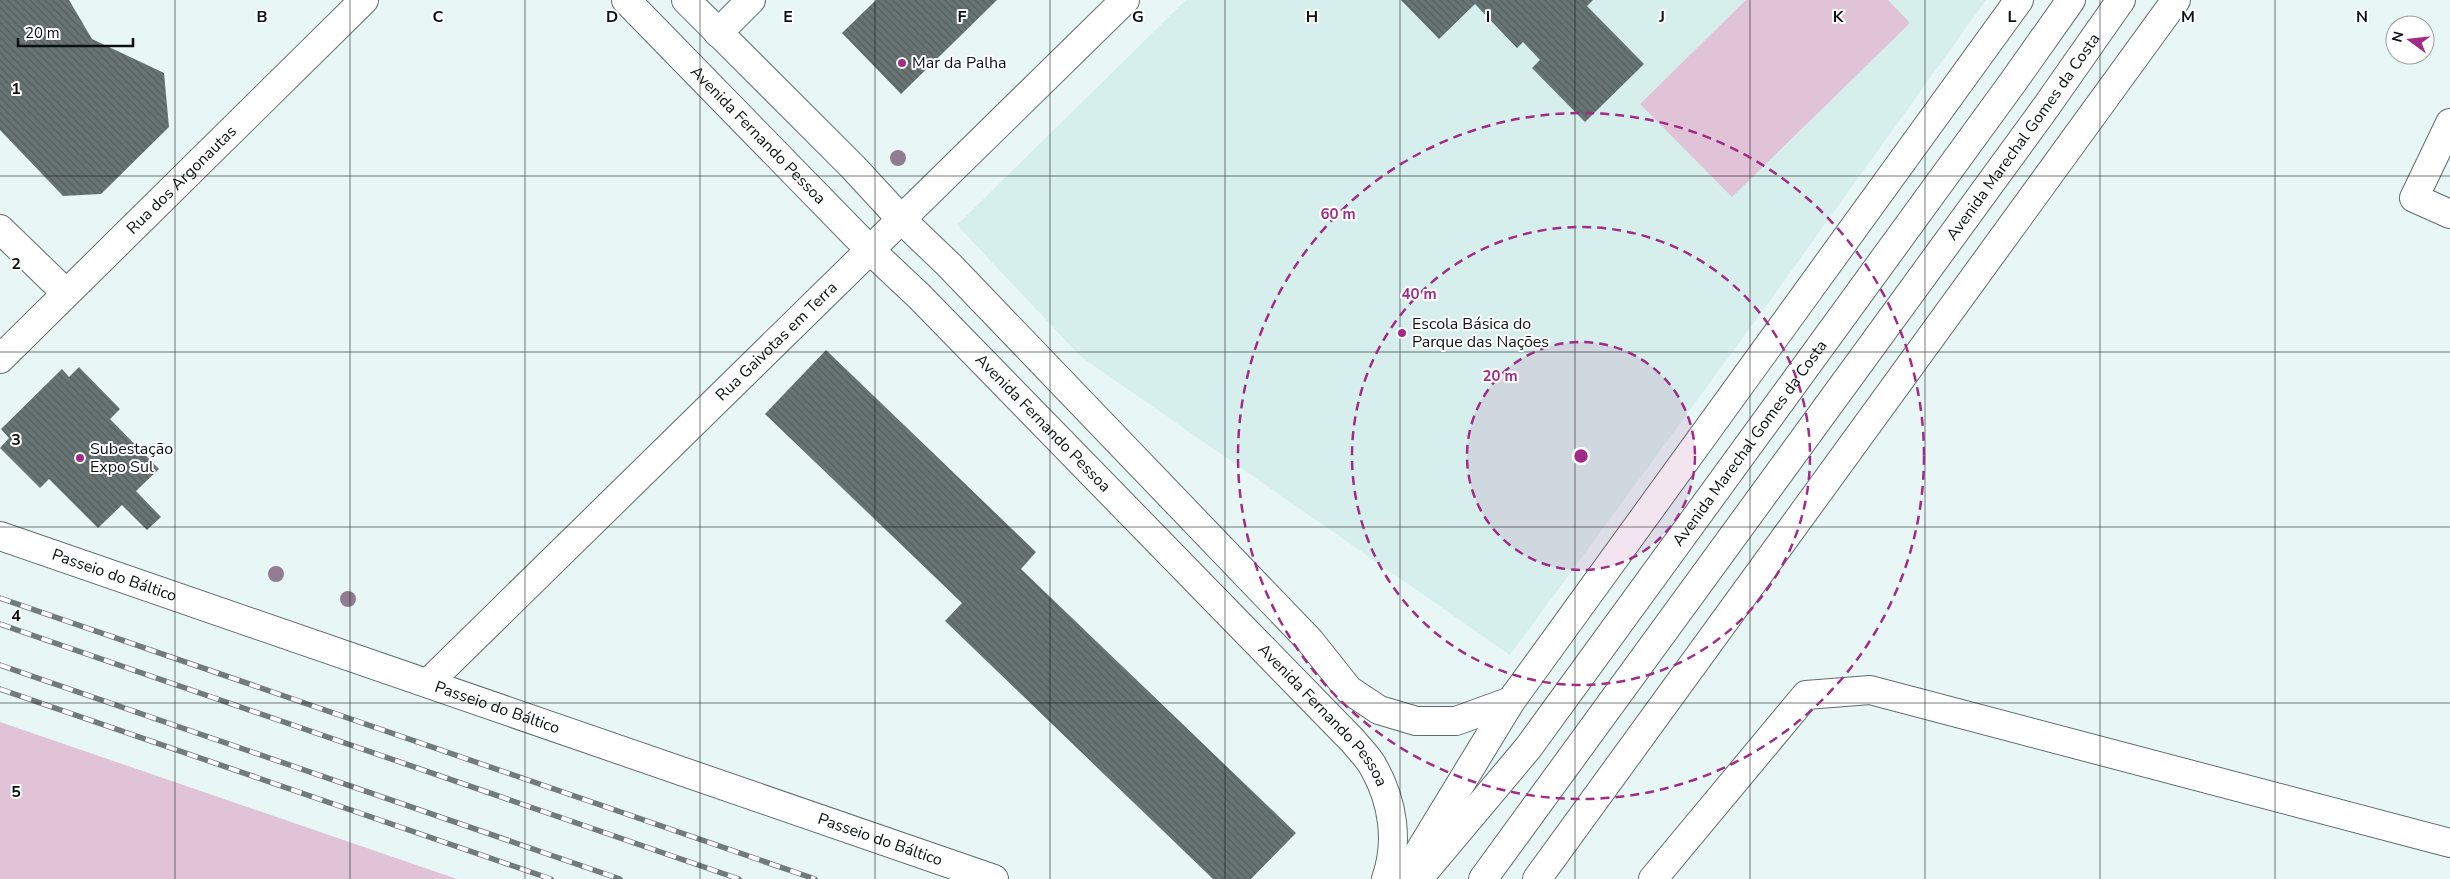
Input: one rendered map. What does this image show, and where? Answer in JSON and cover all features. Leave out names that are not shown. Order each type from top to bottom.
[{"type":"street","name":"Rua dos Argonautas","points":[[0,359],[364,0]]},
{"type":"street","name":"Avenida Fernando Pessoa","points":[[626,0],[869,250],[919,296],[1353,741],[1374,766],[1385,790],[1393,821],[1391,865],[1386,879]]},
{"type":"street","points":[[686,0],[900,218],[949,264],[1310,641],[1349,690],[1379,710],[1416,721],[1456,721],[1511,701]]},
{"type":"street","points":[[718,33],[752,0]]},
{"type":"street","name":"Rua Gaivotas em Terra","points":[[428,683],[900,218],[1125,0]]},
{"type":"street","points":[[1402,879],[1511,701],[2019,0]]},
{"type":"street","name":"Avenida Marechal Gomes da Costa","points":[[1418,879],[1528,748],[2013,82],[2070,0]]},
{"type":"street","name":"Avenida Marechal Gomes da Costa","points":[[1483,879],[2122,0]]},
{"type":"street","points":[[1537,879],[2176,0]]},
{"type":"street","points":[[2450,123],[2414,198],[2450,214]]},
{"type":"street","points":[[0,229],[66,293]]},
{"type":"street","name":"Passeio do Báltico","points":[[0,536],[994,879]]},
{"type":"street","points":[[1653,879],[1806,695],[1870,690],[2450,843]]},
{"type":"shaded area","name":"Escola Básica do Parque das Nações","points":[[1186,0],[1986,0],[1764,309],[1510,655],[1080,356],[957,225]]},
{"type":"shaded area","points":[[1746,0],[1888,0],[1910,23],[1732,197],[1640,104]]},
{"type":"shaded area","points":[[0,722],[457,879],[0,879]]},
{"type":"building","points":[[0,0],[69,0],[92,39],[164,73],[169,127],[101,194],[63,196],[0,130]]},
{"type":"building","name":"Mar da Palha","points":[[876,0],[997,0],[901,94],[842,33]]},
{"type":"building","points":[[1401,0],[1593,0],[1587,6],[1644,64],[1585,122],[1532,68],[1540,60],[1523,42],[1517,48],[1475,4],[1439,39]]},
{"type":"building","points":[[826,350],[1036,552],[1021,569],[1296,833],[1251,879],[1213,879],[945,621],[962,603],[765,414]]},
{"type":"building","name":"Subestação Expo Sul","points":[[79,367],[120,409],[110,419],[159,469],[136,491],[161,517],[147,530],[122,505],[98,528],[49,479],[40,488],[0,448],[9,438],[1,429],[62,369],[69,377]]},
{"type":"railway","points":[[0,598],[815,879]]},
{"type":"railway","points":[[0,624],[739,879]]},
{"type":"railway","points":[[0,665],[620,879]]},
{"type":"railway","points":[[0,689],[551,879]]},
{"type":"place","name":"Mar da Palha","points":[[902,63]]},
{"type":"place","name":"Escola Básica do Parque das Nações","points":[[1402,333]]},
{"type":"place","name":"Subestação Expo Sul","points":[[80,458]]}]
